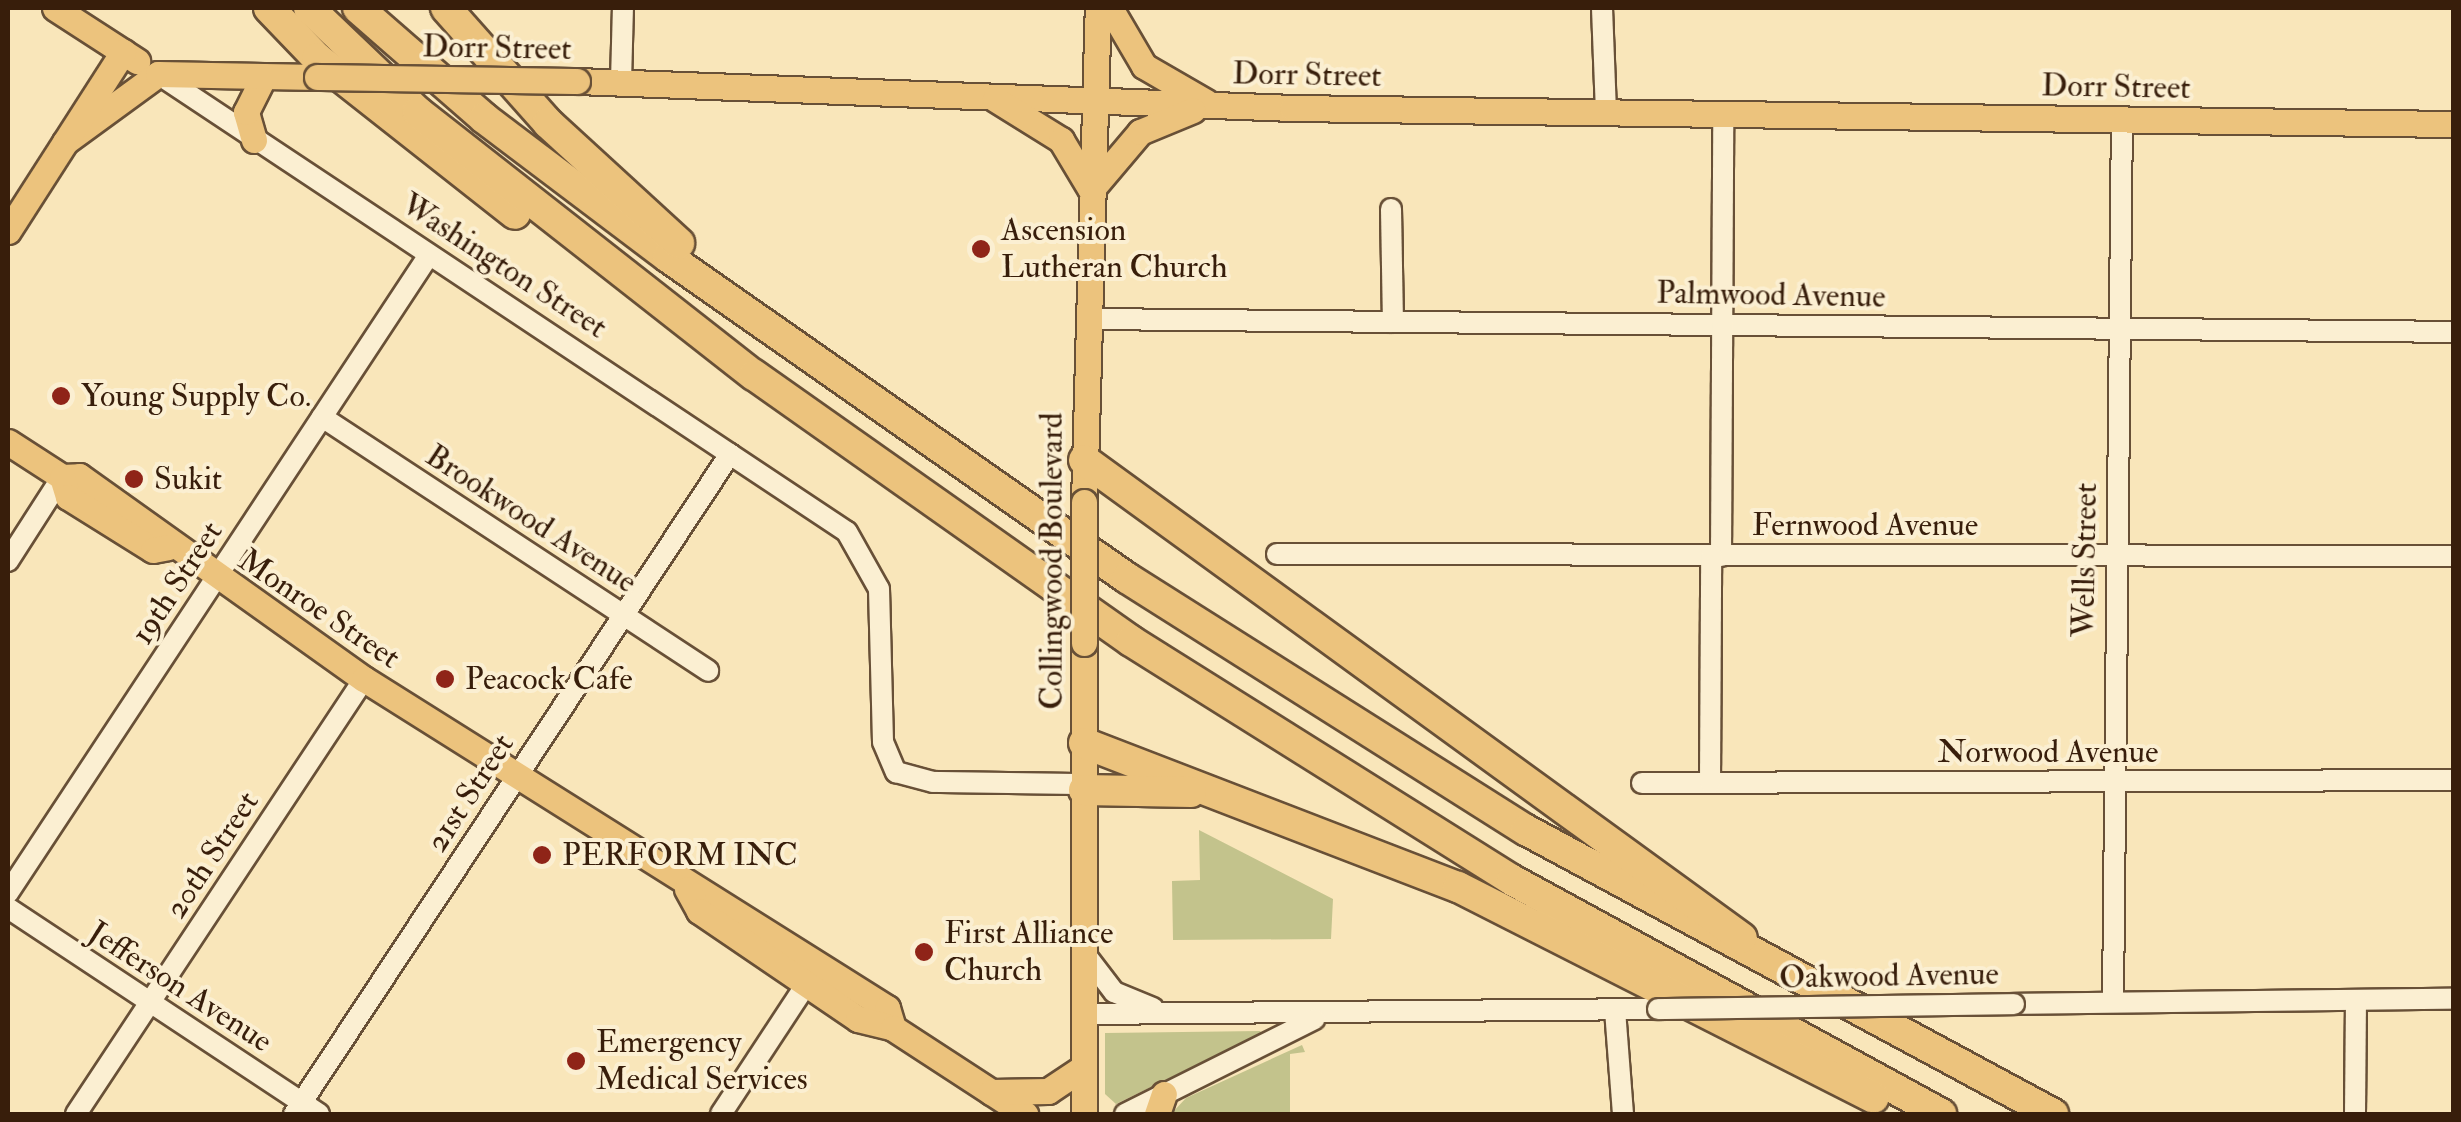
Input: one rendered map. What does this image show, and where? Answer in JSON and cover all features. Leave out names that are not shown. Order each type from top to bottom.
[{"type":"highway","points":[[269,8],[426,148],[1360,790],[1941,1114]]},
{"type":"highway","points":[[309,8],[418,112],[754,375]]},
{"type":"highway","points":[[358,8],[484,118],[1126,578],[1375,738],[1758,955],[2053,1114]]},
{"type":"highway","points":[[446,8],[548,123],[778,332]]},
{"type":"highway","points":[[1084,460],[1722,915],[1758,955]]},
{"type":"highway","points":[[1084,744],[1458,887],[1913,1114]]},
{"type":"highway","points":[[1084,787],[1213,792]]},
{"type":"main road","name":"Washington Street","points":[[55,8],[158,74]]},
{"type":"main road","name":"Collingwood Boulevard","points":[[1084,1114],[1084,460],[1098,8]]},
{"type":"main road","points":[[1110,8],[1144,66],[1210,105]]},
{"type":"main road","points":[[8,231],[123,52]]},
{"type":"main road","points":[[70,135],[158,74]]},
{"type":"main road","name":"Dorr Street","points":[[158,74],[621,82],[1210,105],[2454,124]]},
{"type":"main road","points":[[254,140],[246,112],[264,76]]},
{"type":"main road","points":[[986,95],[1061,140],[1092,190],[1140,132],[1210,105]]},
{"type":"main road","name":"Monroe Street","points":[[8,442],[62,478],[79,476],[163,534],[168,547],[215,579],[687,889],[699,911],[813,974],[875,1030],[893,1028],[1025,1114]]},
{"type":"main road","points":[[991,1092],[1048,1091],[1084,1068]]},
{"type":"street","points":[[621,82],[623,8]]},
{"type":"street","points":[[1602,8],[1606,112]]},
{"type":"street","name":"Washington Street","points":[[158,74],[856,541],[882,606],[883,742],[896,772],[933,782],[1084,787]]},
{"type":"street","points":[[1710,783],[1722,325],[1723,114]]},
{"type":"street","name":"Wells Street","points":[[2113,1002],[2114,555],[2122,120]]},
{"type":"street","points":[[1391,209],[1393,322]]},
{"type":"street","name":"19th Street","points":[[8,893],[429,255]]},
{"type":"street","name":"Palmwood Avenue","points":[[1088,319],[2454,332]]},
{"type":"street","name":"Brookwood Avenue","points":[[322,417],[708,670]]},
{"type":"street","name":"21st Street","points":[[305,1111],[516,778],[730,454]]},
{"type":"street","points":[[8,562],[62,478]]},
{"type":"street","name":"Fernwood Avenue","points":[[1277,554],[2454,556]]},
{"type":"street","name":"20th Street","points":[[76,1114],[364,679]]},
{"type":"street","name":"Norwood Avenue","points":[[1642,783],[2454,780]]},
{"type":"street","name":"Jefferson Avenue","points":[[8,908],[305,1111]]},
{"type":"street","name":"Oakwood Avenue","points":[[1083,952],[1114,992],[1169,1014]]},
{"type":"street","points":[[721,1114],[813,974]]},
{"type":"street","points":[[2355,1114],[2356,1000]]},
{"type":"street","name":"Oakwood Avenue","points":[[1083,1014],[2454,1000]]},
{"type":"street","points":[[1616,1010],[1623,1114]]},
{"type":"street","name":"Oakwood Avenue","points":[[1125,1114],[1160,1104],[1325,1014]]},
{"type":"green space","points":[[1199,830],[1333,899],[1331,939],[1173,940],[1172,881],[1200,880]]},
{"type":"green space","points":[[1105,1033],[1262,1033],[1116,1104],[1105,1094]]},
{"type":"green space","points":[[1302,1045],[1305,1052],[1290,1054],[1290,1114],[1171,1114],[1186,1098]]},
{"type":"place","name":"Ascension Lutheran Church","points":[[981,249]]},
{"type":"place","name":"Young Supply Co.","points":[[61,396]]},
{"type":"place","name":"Sukit","points":[[134,479]]},
{"type":"place","name":"Peacock Cafe","points":[[445,679]]},
{"type":"place","name":"PERFORM INC","points":[[542,855]]},
{"type":"place","name":"First Alliance Church","points":[[924,952]]},
{"type":"place","name":"Emergency Medical Services","points":[[576,1061]]}]
